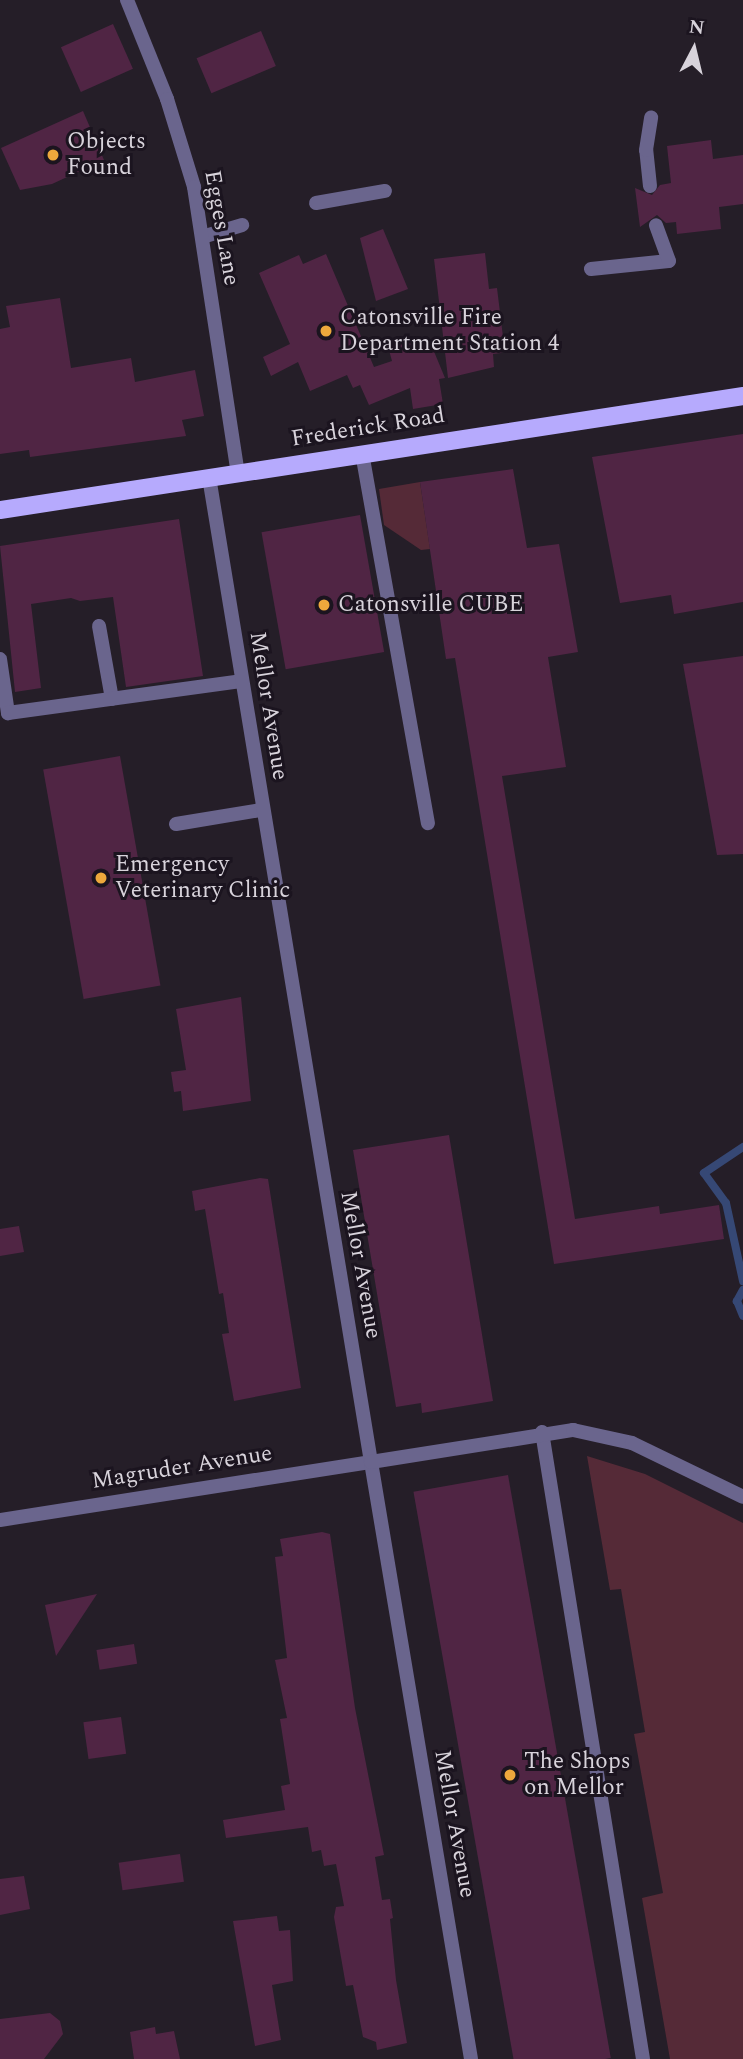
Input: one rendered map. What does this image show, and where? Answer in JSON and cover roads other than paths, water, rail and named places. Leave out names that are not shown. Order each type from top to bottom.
[{"type":"main road","name":"Frederick Road","points":[[0,510],[743,396]]},
{"type":"street","name":"Egges Lane","points":[[127,0],[157,73],[194,187],[237,473]]},
{"type":"street","points":[[650,117],[646,150],[650,186]]},
{"type":"street","points":[[316,203],[385,191]]},
{"type":"street","points":[[202,237],[242,225]]},
{"type":"street","points":[[591,270],[669,261],[656,225]]},
{"type":"street","points":[[362,453],[428,823]]},
{"type":"street","name":"Mellor Avenue","points":[[209,477],[261,810],[471,2059]]},
{"type":"street","points":[[99,626],[112,699]]},
{"type":"street","points":[[0,659],[8,713],[241,681]]},
{"type":"street","points":[[176,824],[261,810]]},
{"type":"street","points":[[542,1432],[643,2059]]},
{"type":"street","name":"Magruder Avenue","points":[[0,1520],[371,1462],[542,1432],[597,1433],[632,1443],[743,1497]]},
{"type":"waterway","points":[[743,1147],[704,1173],[726,1203],[743,1281]]},
{"type":"waterway","points":[[743,1290],[737,1301],[743,1316]]},
{"type":"place","name":"Objects Found","points":[[53,155]]},
{"type":"place","name":"Catonsville Fire Department Station 4","points":[[326,331]]},
{"type":"place","name":"Catonsville CUBE","points":[[324,605]]},
{"type":"place","name":"Emergency Veterinary Clinic","points":[[101,878]]},
{"type":"place","name":"The Shops on Mellor","points":[[510,1775]]}]
